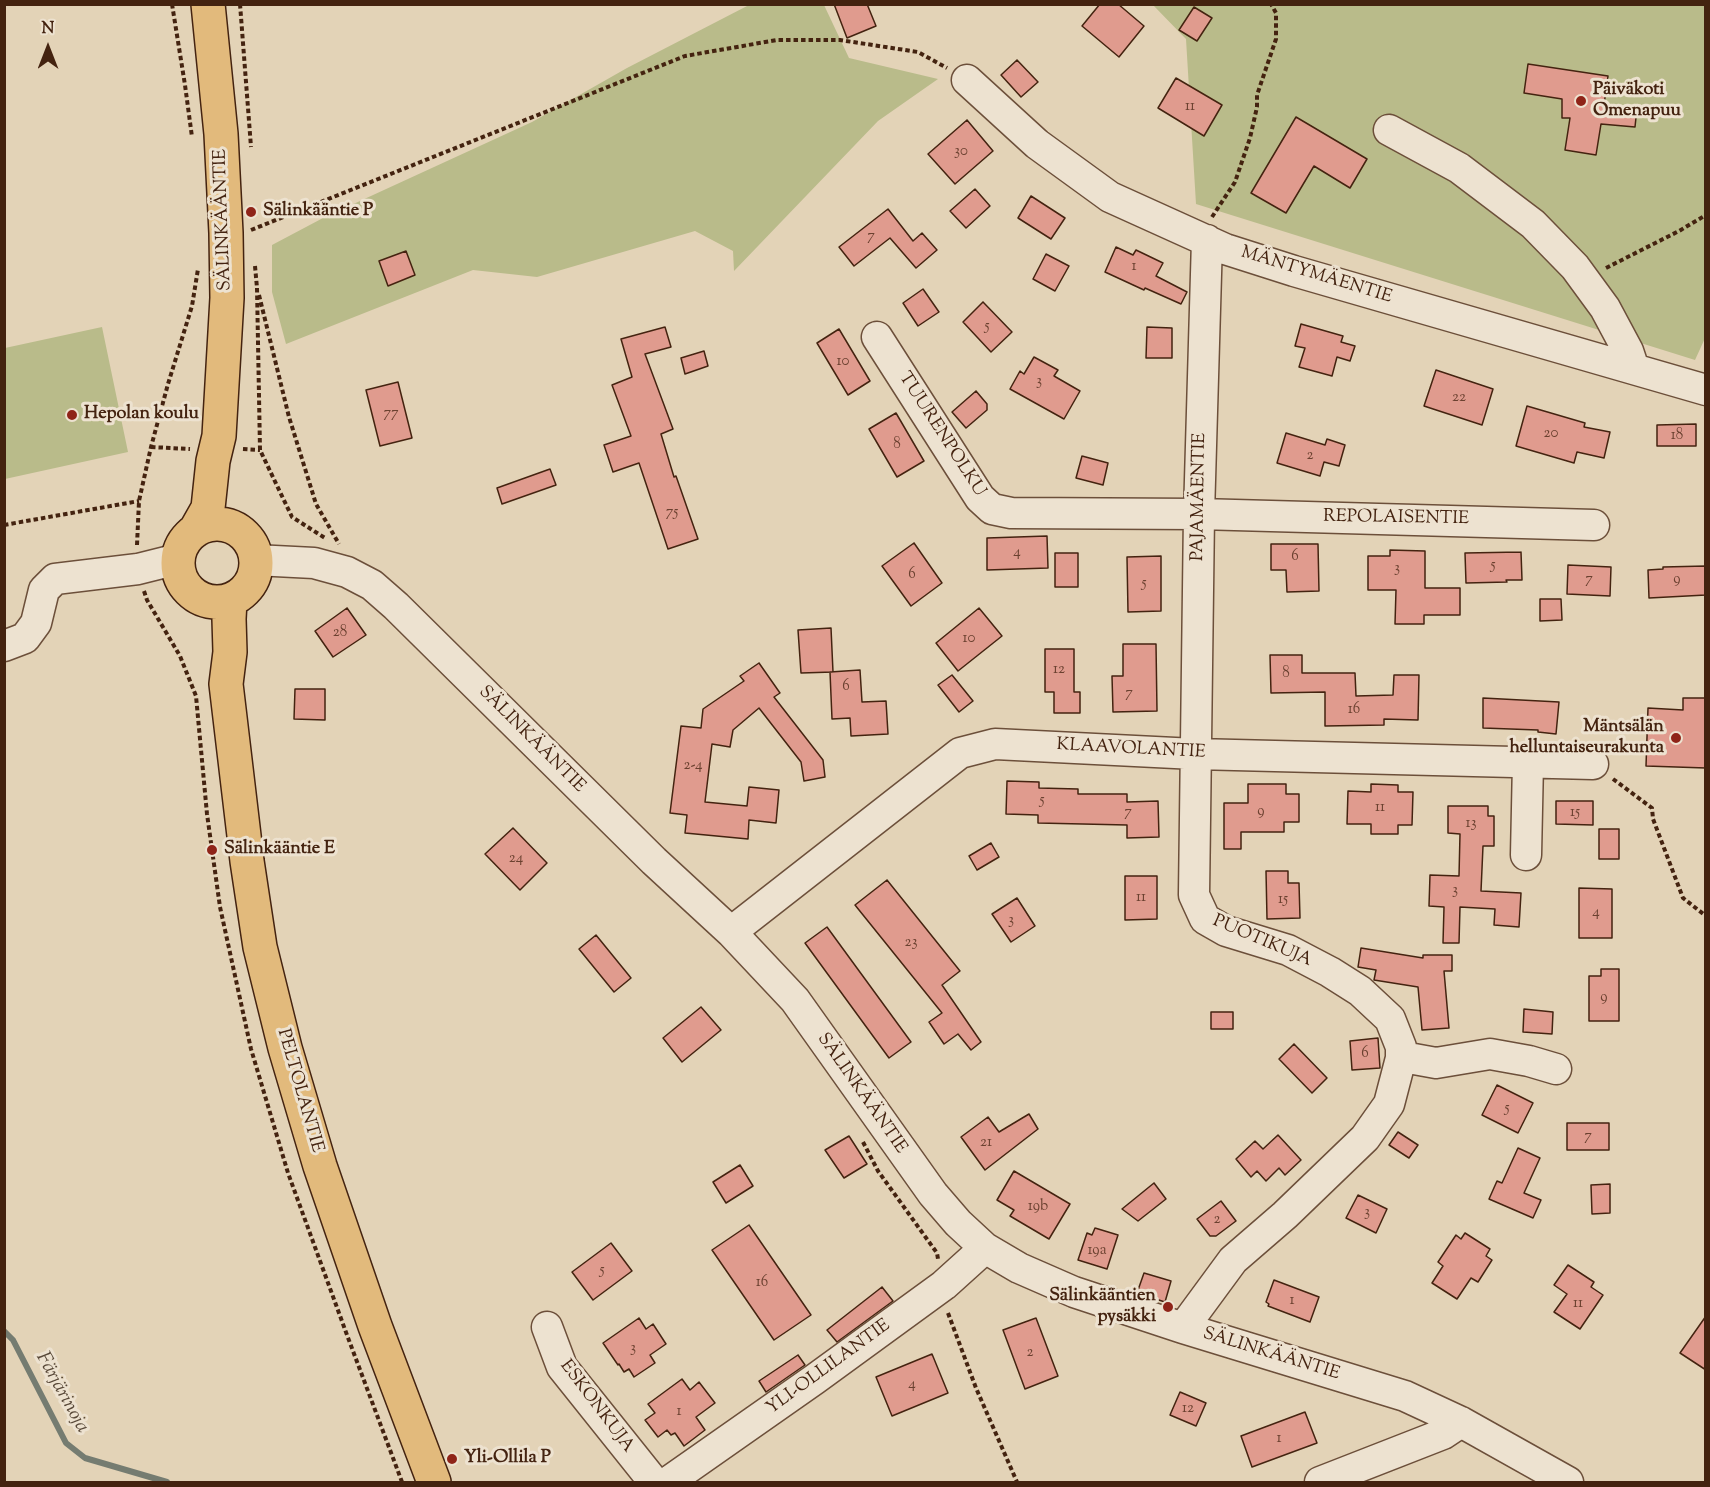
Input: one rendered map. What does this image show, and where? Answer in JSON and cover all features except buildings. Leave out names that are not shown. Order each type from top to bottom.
[{"type":"main road","name":"SÄLINKÄÄNTIE","points":[[195,531],[208,508],[217,445],[226,298],[243,228],[221,134],[208,4]]},
{"type":"main road","name":"SÄLINKÄÄNTIE","points":[[217,445],[224,460],[230,511],[238,531]]},
{"type":"main road","points":[[217,524],[238,531],[247,538],[253,548],[254,572],[249,584],[241,593],[218,600],[193,594],[184,584],[179,572],[178,559],[187,538],[195,531],[217,524]]},
{"type":"main road","name":"PELTOLANTIE","points":[[218,600],[216,654],[226,684],[246,861],[260,947],[285,1048],[320,1166],[375,1326],[434,1482]]},
{"type":"street","name":"MÄNTYMÄENTIE","points":[[967,80],[1037,144],[1110,197],[1207,232],[1225,249],[1706,390]]},
{"type":"street","points":[[1389,130],[1459,168],[1533,224],[1575,267],[1605,308],[1629,351],[1634,369]]},
{"type":"street","name":"PAJAMÄENTIE","points":[[1196,754],[1199,514],[1207,232]]},
{"type":"street","name":"TUURENPOLKU","points":[[876,338],[980,498],[992,509],[1011,513],[1199,514]]},
{"type":"street","name":"REPOLAISENTIE","points":[[1199,514],[1594,525]]},
{"type":"street","points":[[4,646],[25,638],[36,623],[44,590],[55,579],[138,569],[178,559]]},
{"type":"street","name":"SÄLINKÄÄNTIE","points":[[255,560],[314,563],[347,572],[372,585],[396,606],[654,861],[731,932],[795,1000],[933,1194],[958,1223],[985,1248],[1019,1268],[1074,1292],[1405,1396],[1461,1422],[1568,1482]]},
{"type":"street","name":"KLAAVOLANTIE","points":[[731,932],[960,753],[995,744],[1196,754],[1593,764]]},
{"type":"street","name":"PUOTIKUJA","points":[[1183,1328],[1233,1260],[1285,1215],[1365,1138],[1389,1104],[1401,1058],[1401,1047],[1390,1019],[1360,991],[1288,950],[1226,931],[1205,919],[1194,894],[1196,754]]},
{"type":"street","points":[[1526,855],[1528,762]]},
{"type":"street","points":[[1401,1058],[1437,1063],[1490,1054],[1529,1061],[1556,1069]]},
{"type":"street","name":"YLI-OLLILANTIE","points":[[668,1482],[944,1285],[985,1248]]},
{"type":"street","name":"ESKONKUJA","points":[[547,1327],[562,1367],[654,1482]]},
{"type":"street","points":[[1320,1482],[1443,1434],[1461,1422]]},
{"type":"path","points":[[172,4],[193,142]]},
{"type":"path","points":[[240,4],[251,153]]},
{"type":"path","points":[[1207,232],[1235,182],[1250,138],[1257,107],[1257,95],[1276,39],[1276,13],[1271,4]]},
{"type":"path","points":[[243,228],[685,56],[777,40],[840,40],[918,52],[967,80]]},
{"type":"path","points":[[1585,280],[1706,215]]},
{"type":"path","points":[[199,261],[192,306],[151,447],[217,445],[260,450]]},
{"type":"path","points":[[255,265],[260,450],[292,516],[326,539]]},
{"type":"path","points":[[257,288],[289,417],[316,504],[342,550],[334,545]]},
{"type":"path","points":[[4,525],[139,501]]},
{"type":"path","points":[[1593,764],[1652,808],[1653,819],[1683,898],[1706,916]]},
{"type":"path","points":[[861,1139],[878,1171],[937,1253],[944,1285],[946,1310],[976,1389],[1017,1482]]},
{"type":"green space","points":[[749,5],[824,5],[849,58],[938,79],[878,121],[734,271],[733,251],[695,231],[537,277],[473,270],[286,344],[272,292],[272,245],[323,218],[532,122],[627,68]]},
{"type":"green space","points":[[1153,5],[1705,5],[1706,336],[1695,360],[1196,204],[1186,39]]},
{"type":"green space","points":[[102,327],[128,452],[5,479],[5,348]]},
{"type":"waterway","name":"Färjärinoja","points":[[4,1331],[13,1340],[66,1443],[85,1458],[167,1482]]},
{"type":"place","name":"Päiväkoti Omenapuu","points":[[1581,101]]},
{"type":"place","name":"Sälinkääntie P","points":[[251,212]]},
{"type":"place","name":"Hepolan koulu","points":[[72,415]]},
{"type":"place","name":"Mäntsälän helluntaiseurakunta","points":[[1676,738]]},
{"type":"place","name":"Sälinkääntie E","points":[[212,850]]},
{"type":"place","name":"Sälinkääntien pysäkki","points":[[1168,1307]]},
{"type":"place","name":"Yli-Ollila P","points":[[452,1459]]}]
